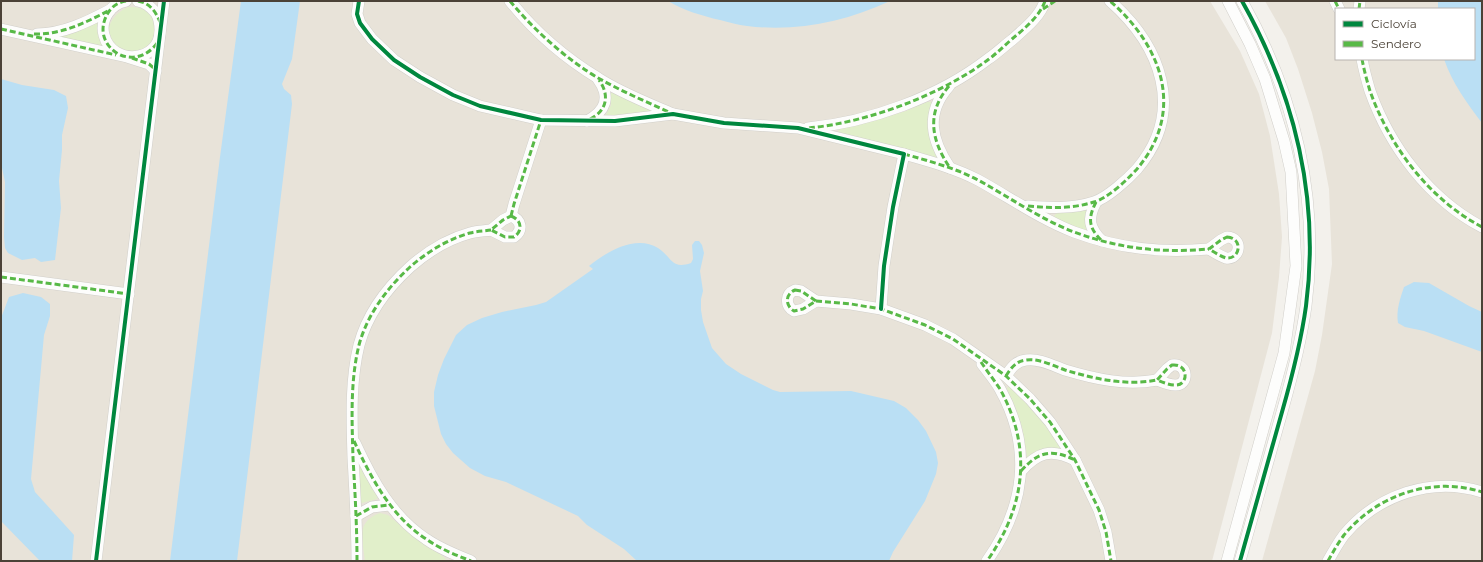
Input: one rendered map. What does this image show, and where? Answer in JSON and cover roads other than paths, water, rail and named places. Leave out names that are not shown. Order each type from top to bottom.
[{"type":"street","points":[[124,1],[115,5],[105,18],[103,26],[106,42],[112,50],[119,54],[149,64],[156,70]]},
{"type":"street","points":[[1,29],[127,57],[136,57],[145,55],[152,49],[158,42],[160,34],[160,24],[157,14],[150,7],[138,1]]},
{"type":"street","points":[[96,561],[164,1]]},
{"type":"street","points":[[359,1],[357,14],[360,23],[372,39],[394,60],[420,77],[453,95],[480,106],[540,120],[615,121],[673,114]]},
{"type":"street","points":[[510,1],[539,33],[565,55],[598,78],[628,94],[673,114],[724,123],[798,128],[822,126],[889,110],[930,94],[952,83],[988,60],[1023,30],[1044,5],[1055,1]]},
{"type":"street","points":[[1103,241],[1094,233],[1090,223],[1090,212],[1096,202],[1130,177],[1144,160],[1154,143],[1161,122],[1163,102],[1162,81],[1151,50],[1141,34],[1125,14],[1110,1]]},
{"type":"street","points":[[1227,561],[1284,353],[1296,266],[1291,172],[1284,141],[1265,79],[1250,44],[1228,1]]},
{"type":"street","points":[[1240,561],[1296,361],[1306,306],[1309,267],[1309,213],[1306,180],[1299,144],[1289,106],[1278,75],[1266,45],[1242,1]]},
{"type":"street","points":[[18,33],[39,34],[70,28],[89,21],[110,10]]},
{"type":"street","points":[[1362,60],[1370,91],[1381,116],[1391,137],[1413,169],[1432,190],[1451,206],[1469,220],[1482,227]]},
{"type":"street","points":[[585,121],[598,115],[604,105],[606,94],[604,87],[598,78]]},
{"type":"street","points":[[950,168],[940,154],[935,141],[933,125],[940,96],[952,83]]},
{"type":"street","points":[[491,230],[503,220],[511,216],[540,120]]},
{"type":"street","points":[[798,128],[904,154],[950,168],[976,180],[1051,222],[1074,232],[1103,241],[1134,248],[1163,251],[1209,249]]},
{"type":"street","points":[[881,308],[884,266],[893,207],[904,154]]},
{"type":"street","points":[[1024,206],[1053,208],[1070,207],[1096,202]]},
{"type":"street","points":[[357,561],[352,405],[354,369],[360,344],[370,320],[381,299],[398,278],[418,260],[435,248],[471,232],[491,230],[505,237],[514,237],[520,232],[521,226],[518,220],[511,216]]},
{"type":"street","points":[[1,277],[129,294]]},
{"type":"street","points":[[816,301],[881,308],[925,325],[953,339],[978,358],[1006,376],[1030,399],[1050,422],[1075,460],[1099,510],[1106,532],[1111,561]]},
{"type":"street","points":[[978,358],[1000,389],[1008,408],[1017,433],[1021,471],[1014,512],[1006,532],[987,561]]},
{"type":"street","points":[[1006,376],[1014,364],[1027,360],[1036,360],[1084,376],[1104,380],[1144,383],[1157,380]]},
{"type":"street","points":[[352,437],[370,474],[390,505],[415,531],[426,539],[451,556],[471,561]]},
{"type":"street","points":[[1021,471],[1030,461],[1040,455],[1053,453],[1063,454],[1075,460]]},
{"type":"street","points":[[1328,561],[1344,535],[1374,508],[1390,499],[1423,488],[1455,487],[1482,492]]},
{"type":"street","points":[[356,516],[372,507],[390,505]]},
{"type":"water","points":[[241,1],[300,1],[292,59],[282,84],[284,89],[291,95],[292,104],[237,561],[170,561],[220,157]]},
{"type":"water","points":[[668,1],[890,1],[856,15],[820,24],[784,28],[765,28],[747,26],[706,17]]},
{"type":"water","points":[[1438,1],[1482,1],[1482,123],[1456,85],[1444,60],[1475,60],[1475,8],[1438,8]]},
{"type":"water","points":[[1,79],[22,85],[54,90],[66,96],[68,108],[62,135],[59,181],[61,208],[55,260],[41,262],[35,258],[22,260],[8,253],[5,248],[5,182],[1,163]]},
{"type":"water","points":[[695,241],[699,241],[702,245],[704,253],[700,271],[703,291],[701,310],[703,322],[712,348],[726,364],[741,374],[780,392],[851,391],[894,401],[906,408],[926,431],[936,452],[938,463],[936,474],[925,501],[893,552],[889,561],[637,561],[624,549],[587,525],[578,516],[506,482],[485,476],[470,468],[453,453],[446,444],[441,434],[434,406],[434,392],[444,359],[456,335],[467,325],[482,318],[502,312],[546,302],[593,269],[589,266],[604,255],[622,246],[640,243],[649,244],[658,248],[675,264],[684,265],[691,263],[693,259],[692,245]]},
{"type":"water","points":[[1414,282],[1429,283],[1482,312],[1482,352],[1424,331],[1405,327],[1398,323],[1398,309],[1404,287]]},
{"type":"water","points":[[23,293],[41,297],[50,304],[50,316],[44,335],[31,479],[35,492],[74,535],[72,561],[40,561],[1,521],[1,318],[9,297]]}]
